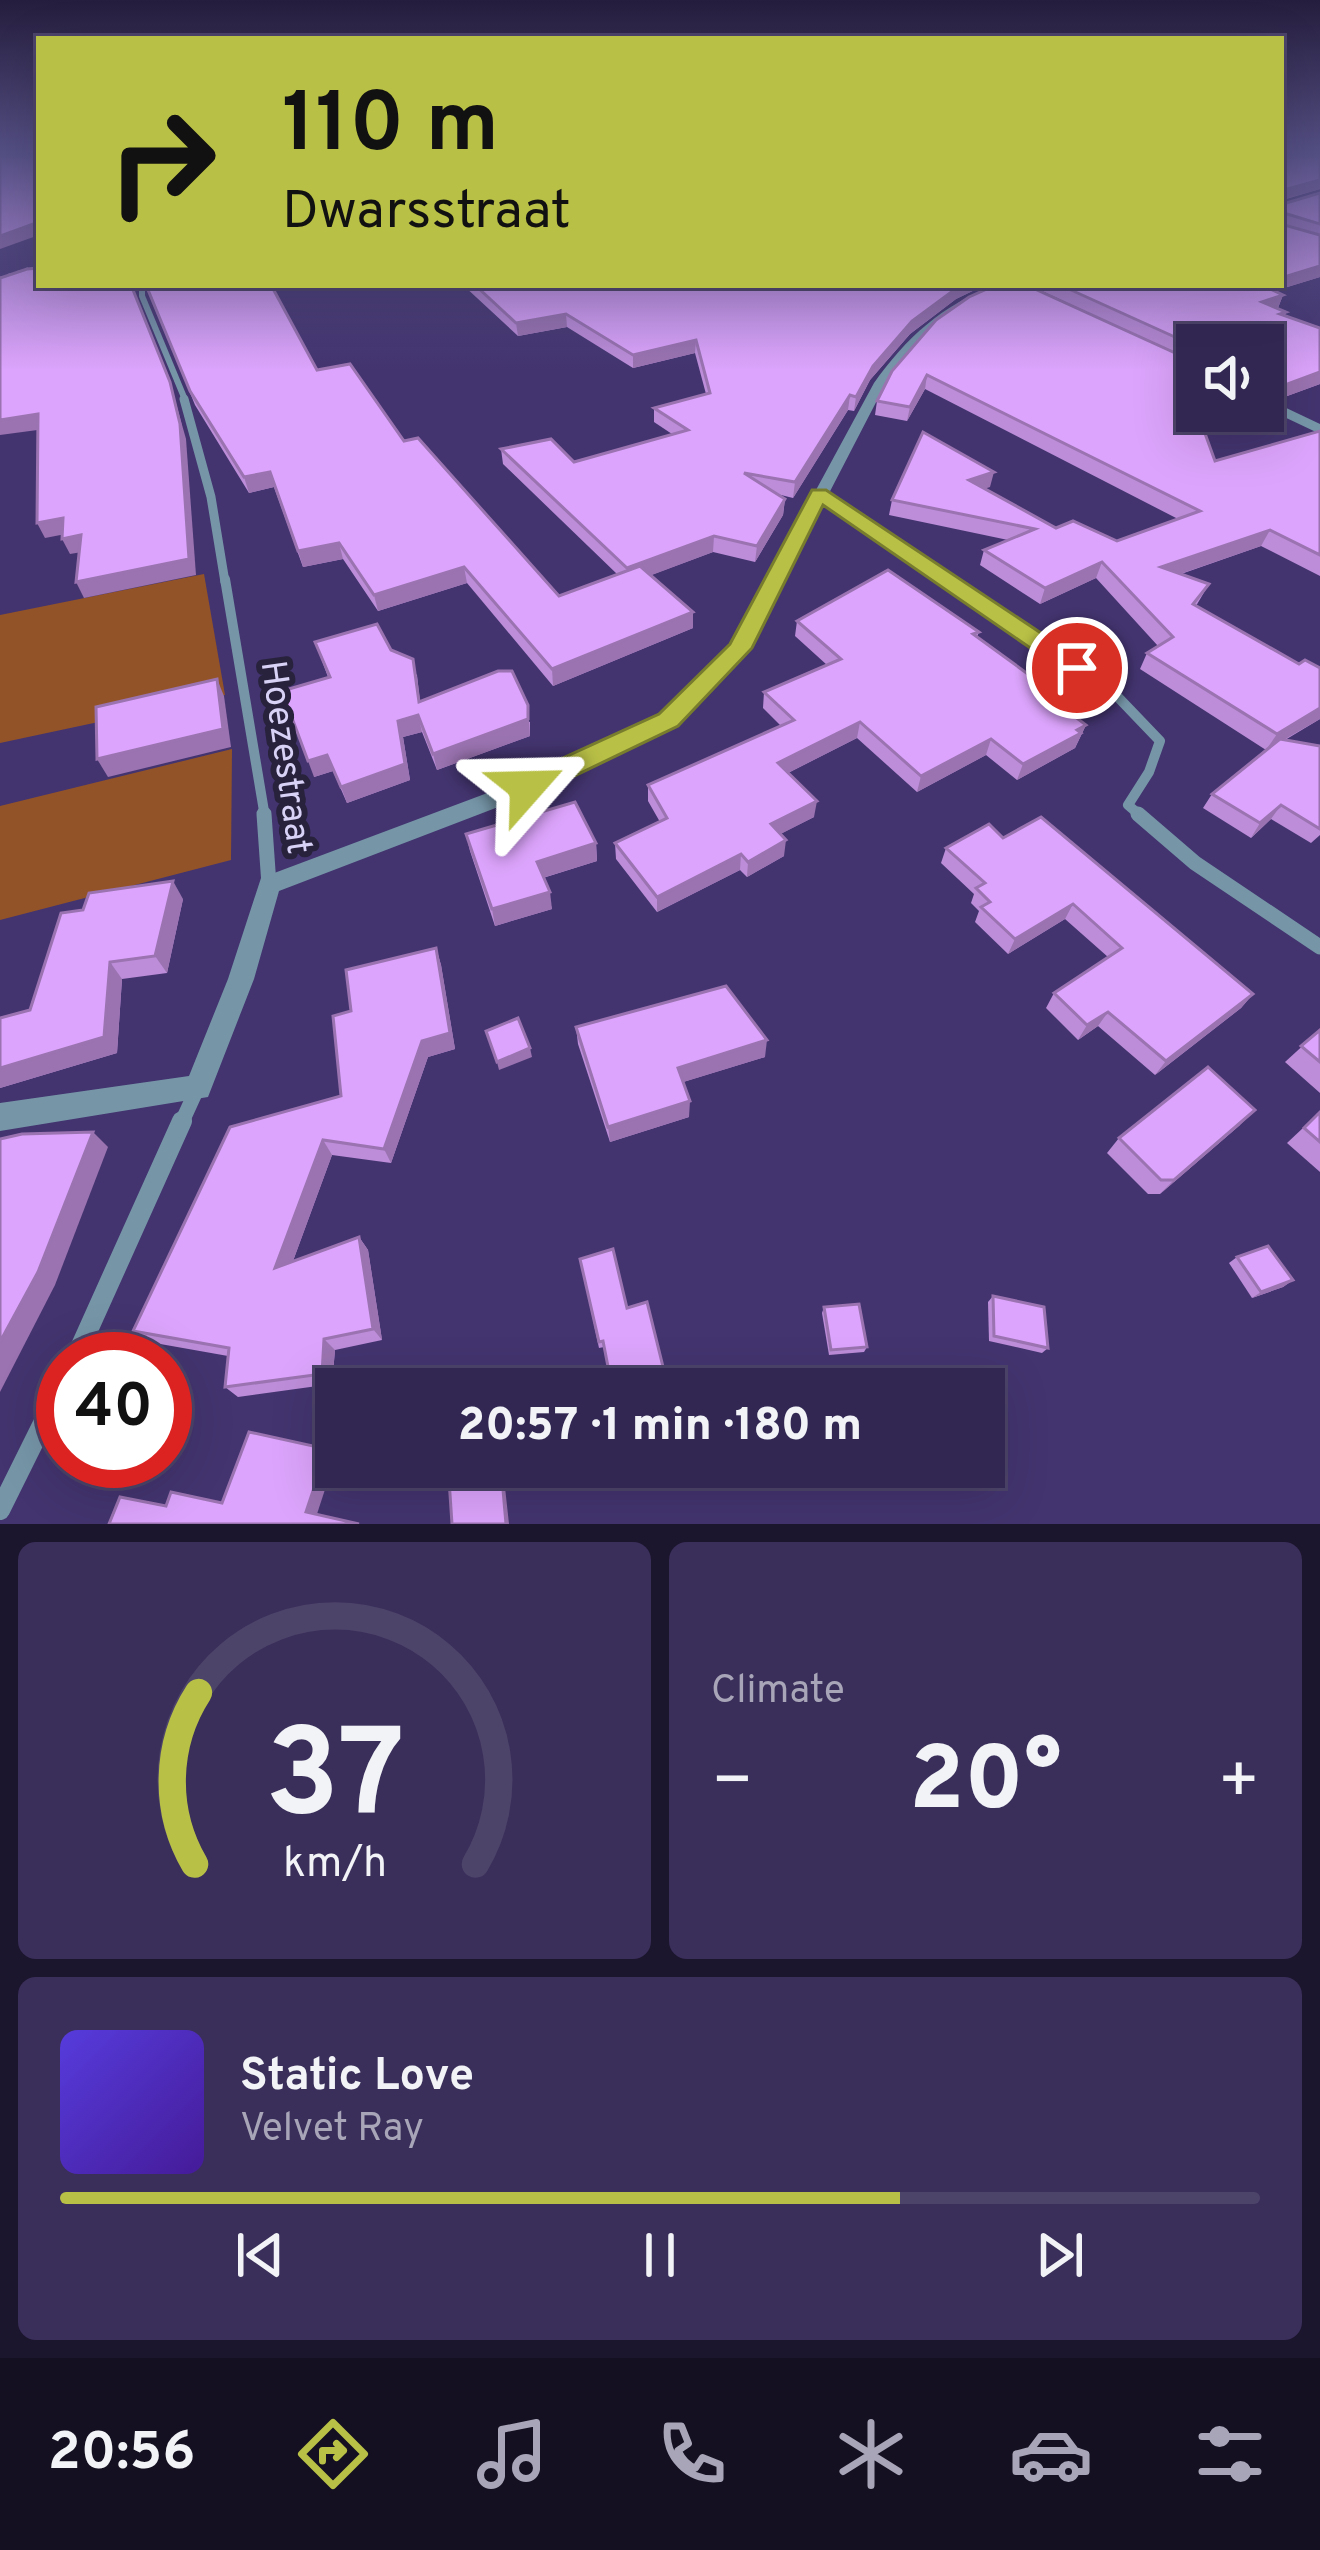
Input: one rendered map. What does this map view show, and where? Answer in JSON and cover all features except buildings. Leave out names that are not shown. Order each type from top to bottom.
[{"type":"street","name":"Hoezestraat","points":[[87,1332],[198,1088],[241,979],[268,885],[265,818],[212,497],[188,405],[142,288]]},
{"type":"street","points":[[268,885],[527,787],[669,720],[740,648],[880,383],[909,343],[933,318],[998,288]]},
{"type":"street","points":[[1284,412],[1320,429]]},
{"type":"street","points":[[819,494],[1114,693],[1160,742],[1149,772],[1128,805],[1195,863],[1320,946]]},
{"type":"street","points":[[0,1117],[198,1088]]},
{"type":"street","points":[[0,1510],[36,1437]]},
{"type":"shaded area","points":[[204,574],[225,695],[0,743],[0,615]]},
{"type":"shaded area","points":[[232,749],[231,860],[0,920],[0,806]]},
{"type":"railway","points":[[0,279],[36,267]]},
{"type":"route","points":[[527,787],[669,720],[740,648],[819,494],[1077,668]]}]
